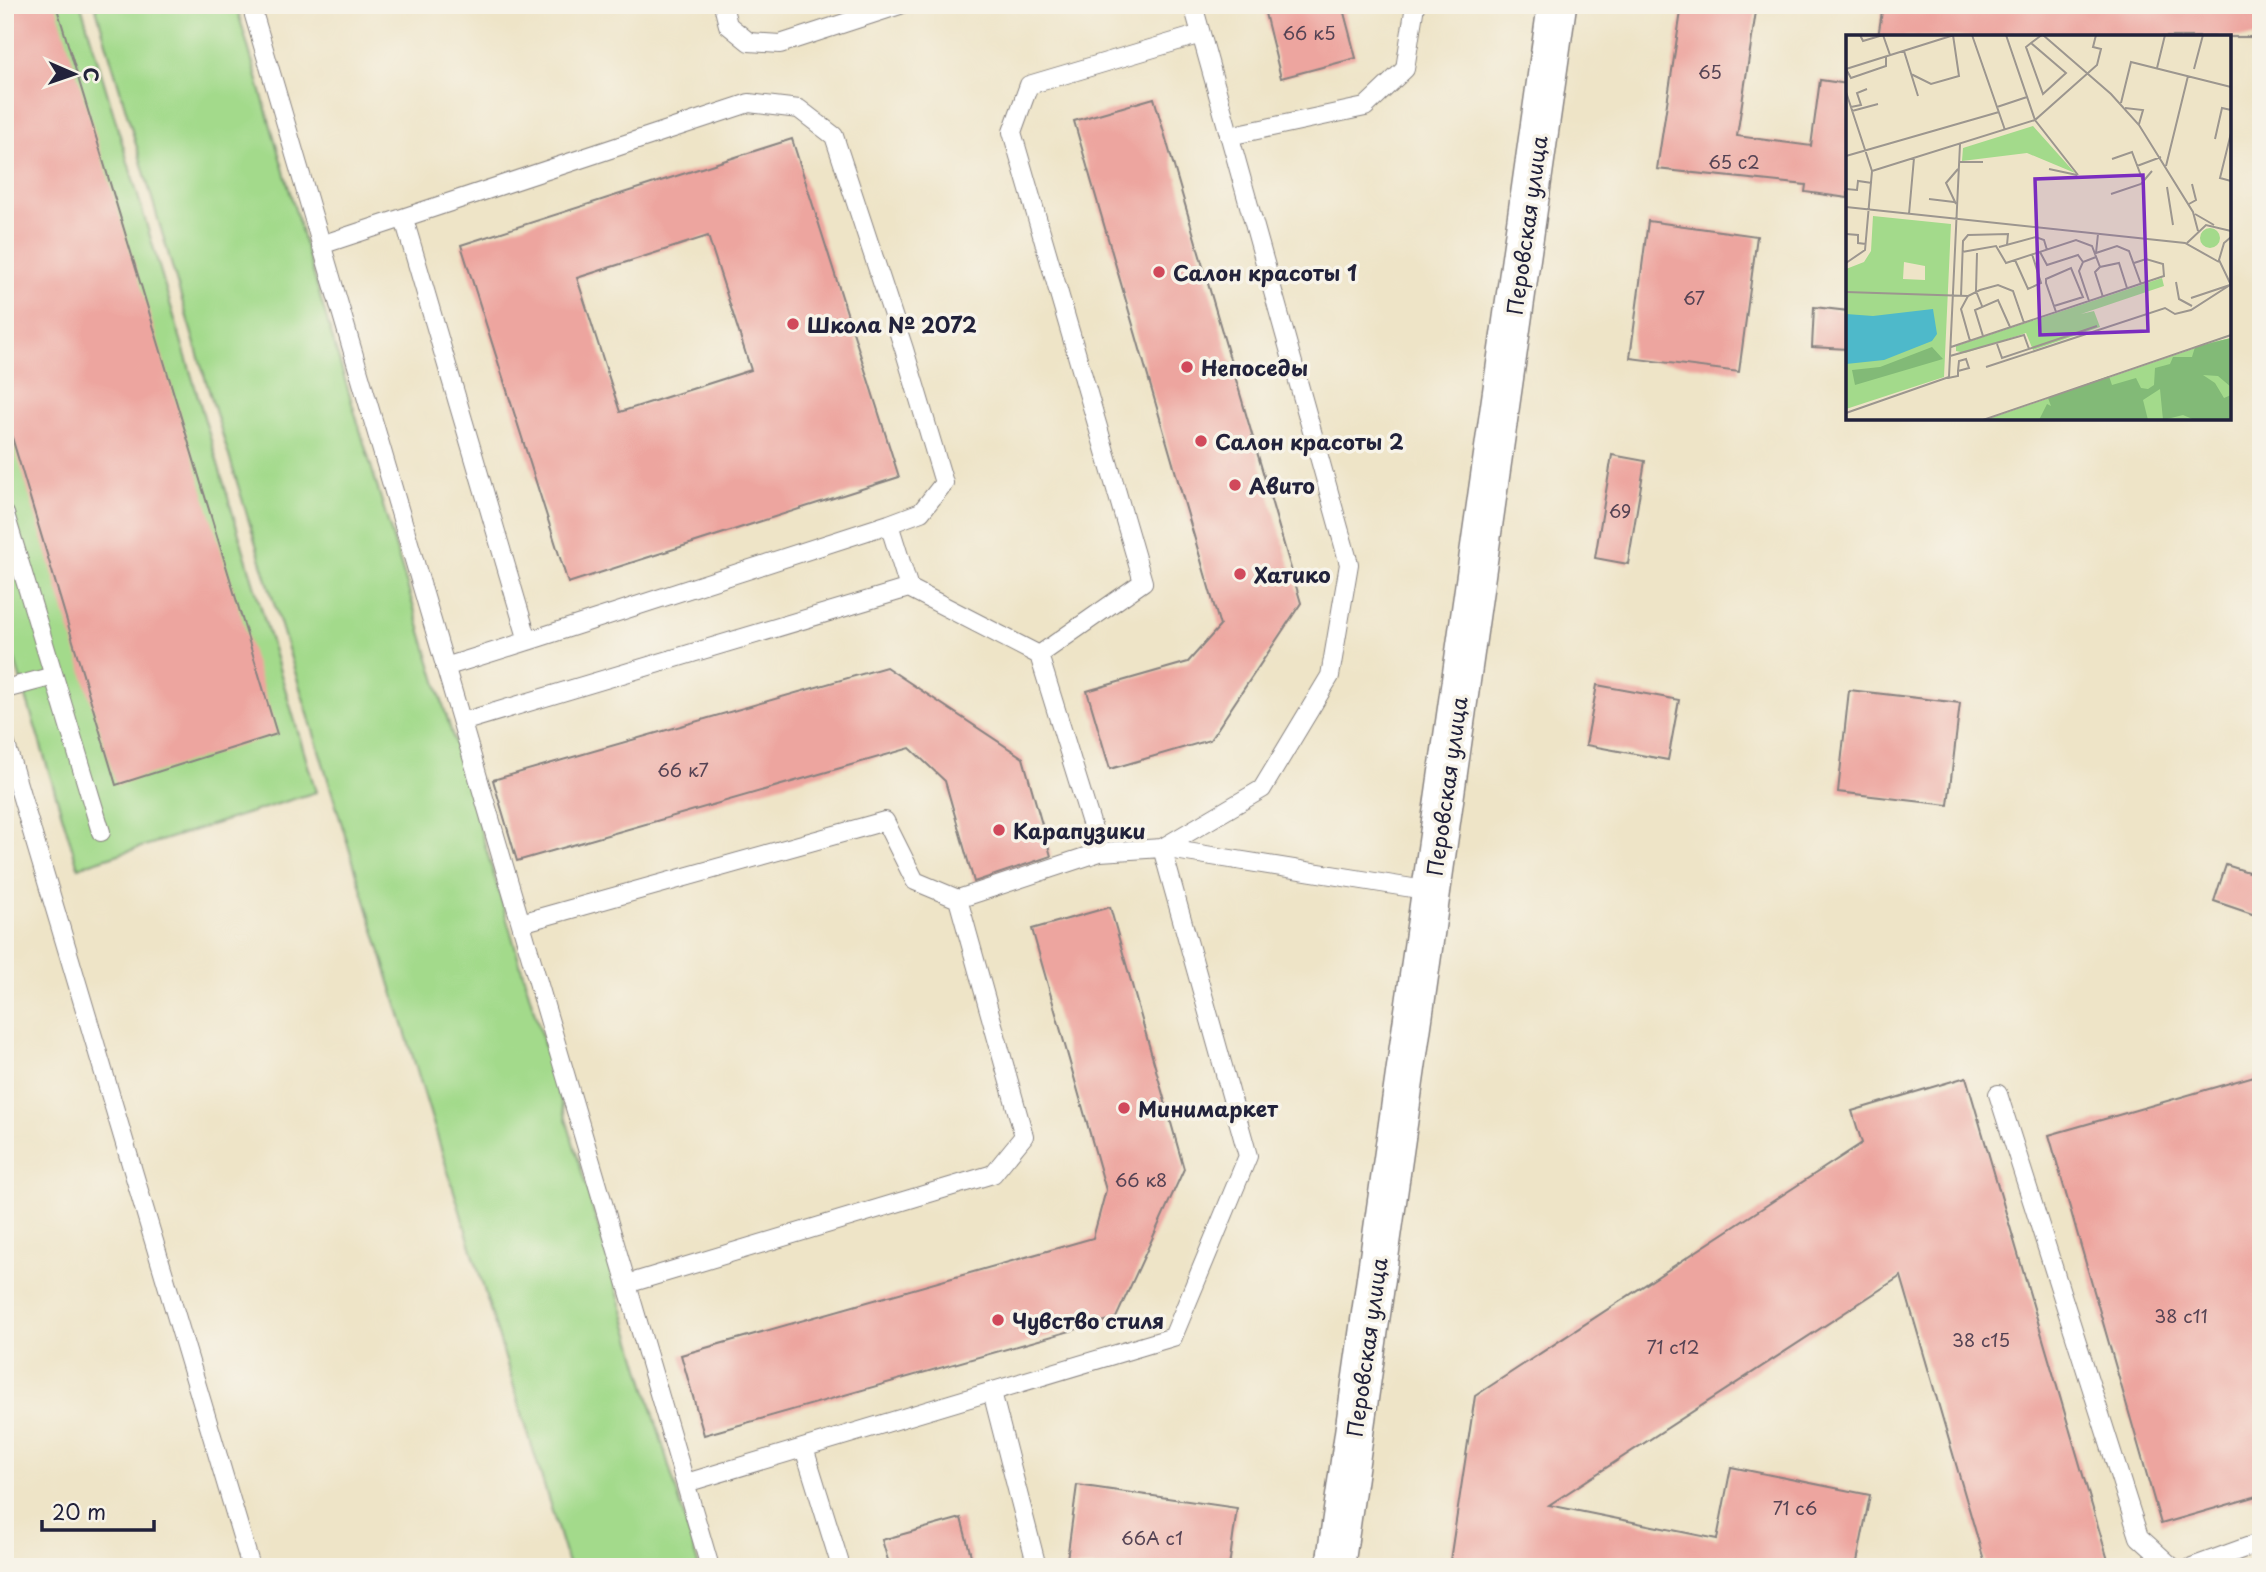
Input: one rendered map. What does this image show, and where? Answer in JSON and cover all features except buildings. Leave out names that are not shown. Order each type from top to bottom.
[{"type":"main road","name":"Перовская улица","points":[[1335,1567],[1557,5]]},
{"type":"lane","points":[[251,5],[710,1567]]},
{"type":"lane","points":[[723,5],[729,25],[749,42],[779,44],[900,5]]},
{"type":"lane","points":[[1162,848],[1262,789],[1330,676],[1349,564],[1193,5]]},
{"type":"lane","points":[[1230,136],[1365,107],[1405,69],[1415,5]]},
{"type":"lane","points":[[1039,655],[1143,582],[1012,132],[1029,85],[1201,34]]},
{"type":"lane","points":[[321,245],[749,103],[799,109],[834,136],[904,349],[944,483],[922,512],[445,667]]},
{"type":"lane","points":[[404,219],[528,641]]},
{"type":"lane","points":[[5,514],[101,832]]},
{"type":"lane","points":[[889,524],[909,587]]},
{"type":"lane","points":[[462,722],[909,587],[1039,655],[1100,852]]},
{"type":"lane","points":[[5,689],[54,676]]},
{"type":"lane","points":[[5,741],[251,1567]]},
{"type":"lane","points":[[521,923],[884,821],[915,881],[958,899],[1100,852],[1162,848],[1431,891]]},
{"type":"lane","points":[[686,1483],[1173,1337],[1248,1156],[1162,848]]},
{"type":"lane","points":[[627,1284],[992,1174],[1024,1136],[958,899]]},
{"type":"lane","points":[[1998,1094],[2139,1537],[2172,1567]]},
{"type":"lane","points":[[992,1392],[1037,1567]]},
{"type":"lane","points":[[804,1448],[841,1567]]},
{"type":"lane","points":[[2192,1567],[2261,1542]]},
{"type":"green space","points":[[5,5],[81,5],[316,792],[78,867],[5,628]]},
{"type":"green space","points":[[95,5],[236,5],[326,317],[699,1567],[569,1567],[199,358]]},
{"type":"place","name":"Салон красоты 1","points":[[1159,272]]},
{"type":"place","name":"Школа № 2072","points":[[793,324]]},
{"type":"place","name":"Непоседы","points":[[1187,367]]},
{"type":"place","name":"Салон красоты 2","points":[[1201,441]]},
{"type":"place","name":"Авито","points":[[1235,485]]},
{"type":"place","name":"Хатико","points":[[1240,574]]},
{"type":"place","name":"Карапузики","points":[[999,830]]},
{"type":"place","name":"Минимаркет","points":[[1124,1108]]},
{"type":"place","name":"Чувство стиля","points":[[998,1320]]}]
